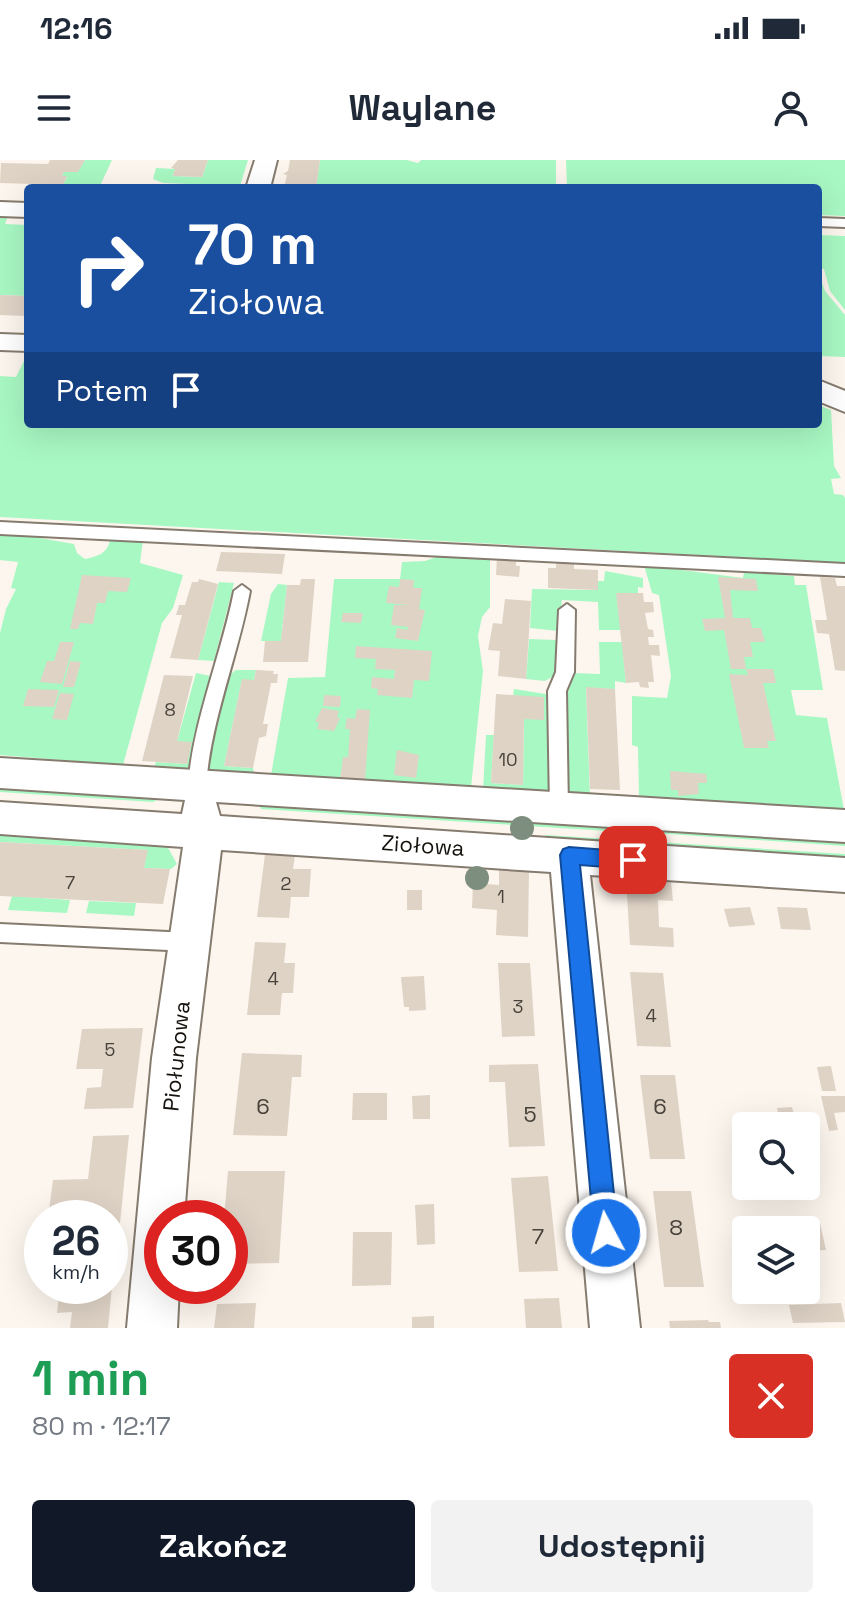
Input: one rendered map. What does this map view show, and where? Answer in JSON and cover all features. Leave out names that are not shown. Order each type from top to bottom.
[{"type":"street","points":[[259,184],[266,160]]},
{"type":"street","points":[[0,209],[24,210]]},
{"type":"street","points":[[0,342],[24,343]]},
{"type":"street","name":"Ziołowa","points":[[0,773],[845,826]]},
{"type":"street","name":"Piołunowa","points":[[152,1328],[174,1058],[204,831],[197,785]]},
{"type":"street","name":"Ziołowa","points":[[0,818],[845,875]]},
{"type":"street","points":[[569,855],[615,1328]]},
{"type":"lane","points":[[822,222],[845,223]]},
{"type":"lane","points":[[0,528],[845,570]]},
{"type":"lane","points":[[197,785],[220,672],[229,653],[242,591]]},
{"type":"lane","points":[[559,808],[557,691],[565,672],[567,610]]},
{"type":"lane","points":[[0,933],[189,942]]},
{"type":"green space","points":[[85,160],[112,160],[101,184],[64,184],[67,177],[62,176],[64,172],[77,172]]},
{"type":"green space","points":[[208,160],[248,160],[241,184],[163,183],[153,179],[156,168],[175,169],[173,176],[202,177]]},
{"type":"green space","points":[[320,160],[407,160],[418,163],[421,160],[556,160],[556,184],[317,184]]},
{"type":"green space","points":[[566,160],[845,160],[845,216],[822,215],[822,184],[567,184]]},
{"type":"green space","points":[[0,215],[8,216],[5,224],[24,225],[24,296],[0,295]]},
{"type":"green space","points":[[822,235],[845,236],[845,310],[830,291],[824,269]]},
{"type":"green space","points":[[822,282],[825,291],[845,315],[845,357],[822,356]]},
{"type":"green space","points":[[24,361],[24,428],[822,428],[822,407],[831,410],[834,466],[841,478],[831,479],[834,494],[845,498],[845,563],[0,517],[0,376],[16,377]]},
{"type":"green space","points":[[0,531],[74,544],[77,553],[85,559],[101,554],[110,540],[143,540],[140,563],[183,575],[173,608],[162,623],[123,765],[0,755],[0,633],[6,609],[16,589],[11,588],[18,562],[0,560]]},
{"type":"green space","points":[[439,556],[490,558],[490,607],[482,617],[478,636],[483,671],[471,788],[271,775],[288,678],[325,677],[334,579],[400,579],[402,562],[425,561]]},
{"type":"green space","points":[[644,565],[743,578],[744,572],[794,576],[795,585],[806,585],[823,690],[791,690],[796,715],[827,718],[844,810],[639,797],[638,747],[632,745],[632,696],[667,698],[671,676],[659,595],[652,593]]},
{"type":"green space","points":[[605,571],[643,578],[643,588],[638,587],[620,630],[599,630],[598,602],[562,600],[558,631],[530,628],[532,589],[598,590],[598,581],[604,581]]},
{"type":"green space","points":[[219,582],[234,583],[214,661],[198,660]]},
{"type":"green space","points":[[278,584],[287,585],[281,641],[261,641],[271,594]]},
{"type":"green space","points":[[529,639],[557,640],[554,676],[545,681],[526,679]]},
{"type":"green space","points":[[599,642],[622,642],[626,683],[615,681],[615,689],[586,688],[590,797],[568,794],[565,686],[572,673],[600,674]]},
{"type":"green space","points":[[236,670],[256,670],[254,680],[242,680],[224,766],[253,768],[254,774],[208,772],[228,676]]},
{"type":"green space","points":[[196,673],[211,676],[188,770],[154,768],[156,762],[187,764],[177,741]]},
{"type":"green space","points":[[514,689],[552,695],[549,794],[483,790],[486,735],[494,735],[491,783],[523,785],[524,719],[513,695]]},
{"type":"green space","points":[[0,781],[162,797],[153,802],[0,792]]},
{"type":"green space","points":[[257,801],[625,820],[626,829],[623,832],[261,809]]},
{"type":"green space","points":[[0,827],[150,837],[148,845],[167,846],[177,864],[171,869],[144,868],[147,850],[0,842]]},
{"type":"green space","points":[[636,828],[845,834],[845,846],[639,832]]},
{"type":"green space","points":[[546,835],[845,854],[845,868],[541,839]]},
{"type":"green space","points":[[12,896],[70,900],[67,913],[8,910]]},
{"type":"green space","points":[[89,901],[136,903],[134,916],[86,913]]},
{"type":"building","points":[[50,160],[85,160],[78,172],[64,172],[62,176],[67,176],[63,184],[0,183],[1,163],[48,164]]},
{"type":"building","points":[[178,160],[208,160],[202,177],[173,176],[175,169],[171,168]]},
{"type":"building","points":[[290,160],[320,160],[317,184],[285,184],[287,175],[283,174],[288,171]]},
{"type":"building","points":[[0,295],[24,296],[24,316],[0,315]]},
{"type":"building","points":[[221,552],[285,554],[282,574],[216,571]]},
{"type":"building","points":[[497,556],[516,557],[516,566],[520,566],[519,577],[496,575]]},
{"type":"building","points":[[556,558],[574,558],[574,569],[598,570],[598,590],[548,588],[548,568],[556,568]]},
{"type":"building","points":[[82,575],[131,578],[127,592],[108,591],[105,603],[97,603],[93,624],[80,623],[78,629],[70,629]]},
{"type":"building","points":[[718,577],[756,579],[758,591],[730,590],[733,618],[750,618],[752,628],[761,628],[765,642],[750,642],[753,657],[744,657],[746,669],[731,669],[724,630],[705,631],[702,619],[725,618]]},
{"type":"building","points":[[820,577],[835,578],[837,586],[845,586],[845,671],[835,670],[829,634],[817,633],[815,620],[827,620]]},
{"type":"building","points":[[199,579],[218,584],[198,660],[170,658],[182,615],[176,615],[179,605],[185,605],[192,582]]},
{"type":"building","points":[[301,579],[315,579],[308,662],[263,662],[265,641],[281,641],[287,585],[300,585]]},
{"type":"building","points":[[400,579],[414,580],[413,588],[422,588],[419,609],[425,610],[418,641],[395,638],[397,628],[407,630],[408,627],[391,625],[394,605],[410,605],[386,603],[389,586],[399,587]]},
{"type":"building","points":[[616,593],[643,593],[644,602],[653,602],[654,612],[645,613],[648,629],[653,630],[654,637],[648,637],[649,645],[659,645],[660,656],[651,655],[654,682],[648,682],[649,688],[640,687],[639,682],[626,683]]},
{"type":"building","points":[[505,599],[531,601],[526,679],[498,676],[500,651],[488,650],[493,623],[502,624]]},
{"type":"building","points":[[343,613],[363,613],[361,623],[341,622]]},
{"type":"building","points":[[60,642],[74,642],[62,684],[40,682],[47,661],[54,661]]},
{"type":"building","points":[[356,646],[432,651],[429,681],[414,680],[412,698],[377,695],[378,689],[371,688],[372,677],[394,679],[395,670],[375,669],[376,659],[355,658]]},
{"type":"building","points":[[70,661],[81,662],[74,687],[63,687]]},
{"type":"building","points":[[746,669],[773,669],[776,683],[763,683],[776,741],[767,741],[769,748],[744,748],[729,674],[748,675]]},
{"type":"building","points":[[256,670],[278,674],[277,683],[271,683],[263,724],[268,724],[266,736],[259,738],[253,768],[224,766],[242,679],[254,680]]},
{"type":"building","points":[[164,675],[193,676],[177,741],[192,742],[187,764],[142,761]]},
{"type":"building","points":[[586,687],[615,689],[620,790],[590,789]]},
{"type":"building","points":[[28,689],[59,690],[54,707],[23,706]]},
{"type":"building","points":[[60,693],[74,694],[67,720],[52,719]]},
{"type":"building","points":[[496,694],[544,697],[544,720],[524,719],[523,785],[491,783]]},
{"type":"building","points":[[324,695],[341,696],[340,707],[323,706]]},
{"type":"building","points":[[322,708],[339,711],[337,717],[340,718],[334,731],[317,729],[319,722],[315,722]]},
{"type":"building","points":[[357,709],[370,710],[365,781],[340,780],[343,757],[348,757],[350,729],[345,729],[347,718],[355,719]]},
{"type":"building","points":[[397,750],[419,755],[416,778],[394,775]]},
{"type":"building","points":[[670,771],[706,774],[707,783],[698,783],[699,794],[678,796],[678,790],[671,790]]},
{"type":"building","points":[[0,842],[148,850],[144,868],[170,869],[163,904],[0,896]]},
{"type":"building","points":[[265,854],[295,855],[293,869],[311,869],[309,897],[291,897],[289,918],[257,917]]},
{"type":"building","points":[[499,870],[529,871],[528,937],[496,935],[497,910],[472,908],[473,883],[499,885]]},
{"type":"building","points":[[626,878],[671,881],[673,901],[658,900],[659,927],[673,928],[674,947],[630,945]]},
{"type":"building","points":[[407,890],[422,890],[422,910],[407,910]]},
{"type":"building","points":[[750,907],[755,925],[729,927],[724,909]]},
{"type":"building","points":[[777,907],[807,908],[811,930],[781,929]]},
{"type":"building","points":[[255,942],[286,943],[284,963],[295,963],[293,993],[282,993],[280,1015],[247,1015]]},
{"type":"building","points":[[498,963],[530,963],[535,1036],[502,1037]]},
{"type":"building","points":[[630,972],[663,973],[671,1047],[637,1046]]},
{"type":"building","points":[[424,976],[426,1010],[409,1011],[409,1007],[404,1007],[401,977]]},
{"type":"building","points":[[143,1028],[133,1108],[84,1109],[87,1088],[101,1087],[103,1069],[76,1069],[82,1029]]},
{"type":"building","points":[[242,1053],[302,1055],[301,1077],[292,1077],[287,1136],[233,1135]]},
{"type":"building","points":[[538,1064],[545,1146],[509,1147],[505,1082],[489,1082],[489,1065]]},
{"type":"building","points":[[831,1066],[836,1091],[822,1091],[817,1067]]},
{"type":"building","points":[[640,1075],[675,1075],[685,1159],[650,1159]]},
{"type":"building","points":[[353,1093],[387,1093],[387,1120],[352,1120]]},
{"type":"building","points":[[430,1095],[430,1119],[413,1119],[412,1096]]},
{"type":"building","points":[[821,1096],[845,1096],[845,1112],[834,1113],[838,1130],[829,1131]]},
{"type":"building","points":[[792,1107],[793,1112],[778,1112],[777,1108]]},
{"type":"building","points":[[129,1135],[122,1200],[50,1200],[53,1180],[88,1179],[93,1136]]},
{"type":"building","points":[[228,1171],[285,1171],[279,1263],[248,1264],[248,1200],[226,1200]]},
{"type":"building","points":[[548,1176],[558,1271],[519,1272],[511,1178]]},
{"type":"building","points":[[653,1191],[691,1191],[704,1287],[664,1287]]},
{"type":"building","points":[[434,1204],[435,1244],[417,1245],[415,1205]]},
{"type":"building","points":[[820,1223],[826,1250],[820,1250]]},
{"type":"building","points":[[353,1232],[392,1232],[391,1285],[352,1286]]},
{"type":"building","points":[[559,1298],[562,1328],[526,1328],[524,1299]]},
{"type":"building","points":[[256,1303],[254,1328],[214,1328],[217,1304]]},
{"type":"building","points":[[841,1303],[845,1322],[793,1323],[789,1305]]},
{"type":"building","points":[[58,1304],[110,1304],[108,1328],[70,1328],[72,1312],[57,1313]]},
{"type":"building","points":[[434,1316],[434,1328],[412,1328],[412,1317]]},
{"type":"building","points":[[669,1321],[720,1322],[721,1328],[670,1328]]},
{"type":"route","points":[[606,1233],[569,855],[633,860]]}]
